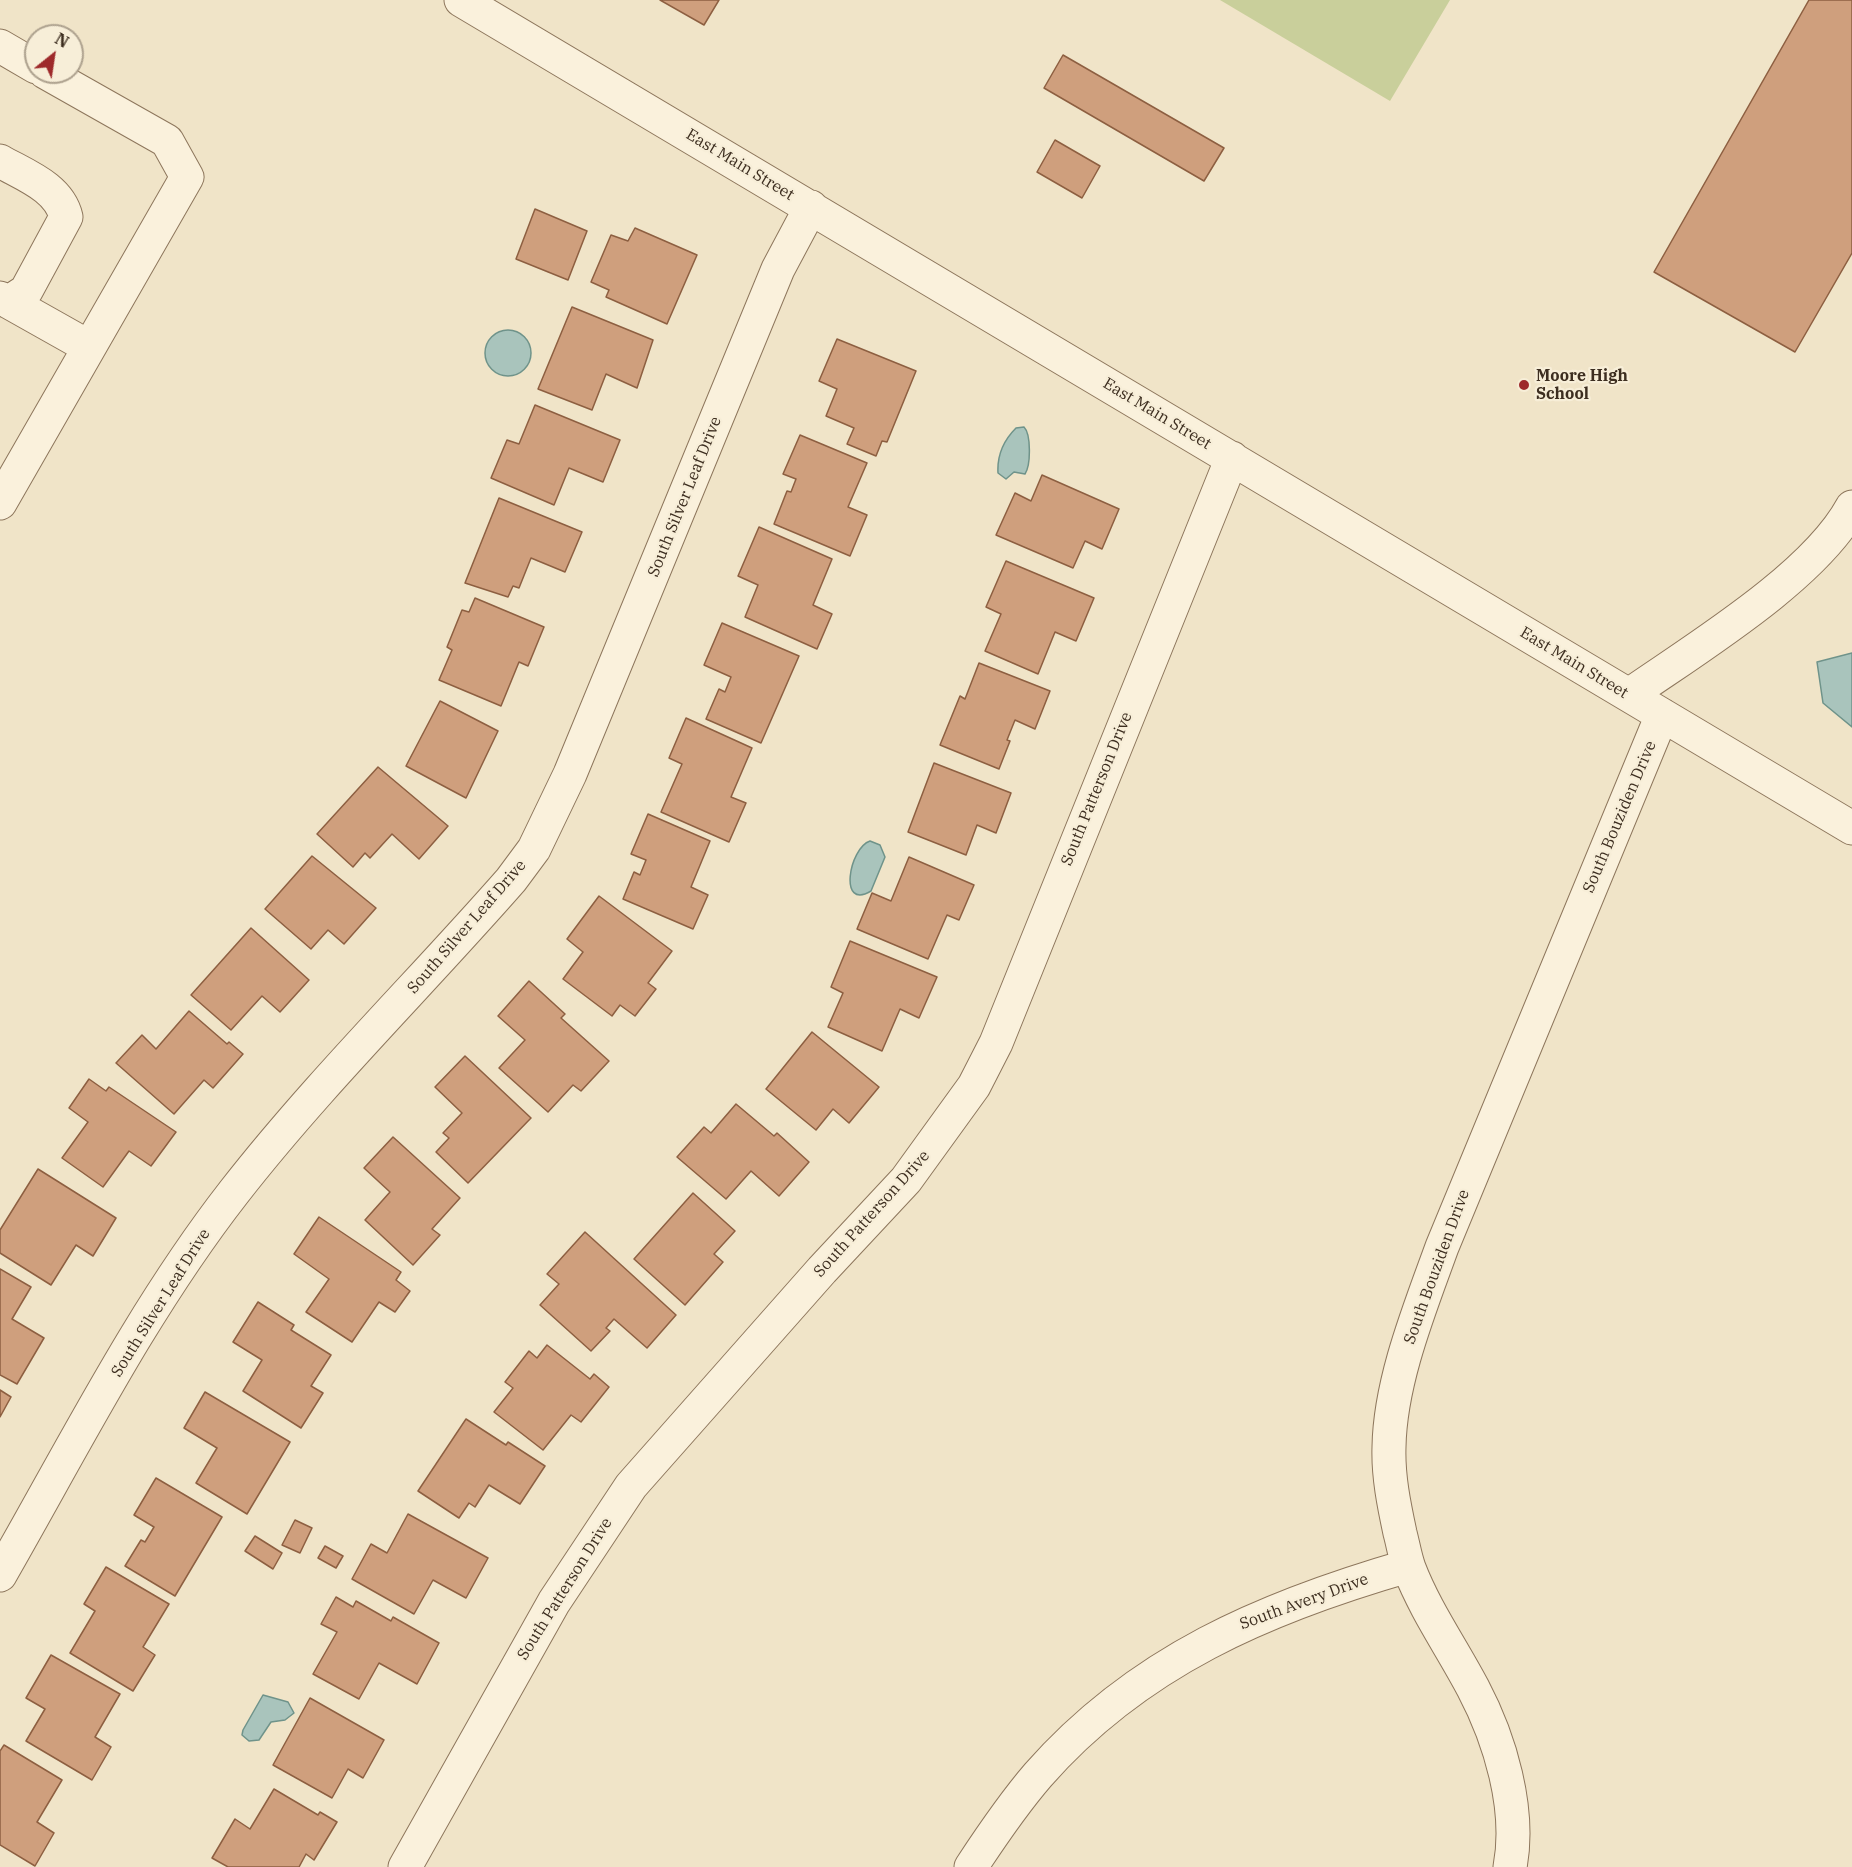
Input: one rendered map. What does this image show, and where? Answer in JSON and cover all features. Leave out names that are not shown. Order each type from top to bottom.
[{"type":"street","name":"East Main Street","points":[[461,0],[1852,828]]},
{"type":"street","points":[[0,46],[24,60]]},
{"type":"street","points":[[0,503],[187,177],[167,141],[66,84]]},
{"type":"street","points":[[0,161],[50,190],[59,200],[66,217],[26,291],[4,300]]},
{"type":"street","name":"South Silver Leaf Drive","points":[[0,1575],[127,1353],[183,1263],[233,1193],[293,1121],[511,880],[534,849],[570,774],[777,269],[811,207]]},
{"type":"street","points":[[4,300],[89,347]]},
{"type":"street","name":"South Patterson Drive","points":[[405,1867],[554,1602],[591,1542],[631,1486],[822,1269],[906,1180],[974,1086],[996,1043],[1232,458]]},
{"type":"street","points":[[1629,695],[1749,611],[1840,530],[1852,507]]},
{"type":"street","name":"South Bouziden Drive","points":[[1510,1867],[1511,1814],[1506,1777],[1491,1730],[1474,1690],[1423,1600],[1408,1566],[1394,1505],[1389,1447],[1398,1386],[1411,1334],[1447,1235],[1662,715]]},
{"type":"street","name":"South Avery Drive","points":[[971,1867],[1003,1820],[1039,1775],[1082,1731],[1172,1662],[1226,1631],[1284,1606],[1408,1566]]},
{"type":"green space","points":[[1220,0],[1450,0],[1390,101]]},
{"type":"water","points":[[508,330],[524,337],[531,353],[524,369],[508,376],[492,369],[485,353],[492,337]]},
{"type":"water","points":[[1024,427],[1029,443],[1027,470],[1025,474],[1014,472],[1006,479],[998,473],[1000,454],[1016,428]]},
{"type":"water","points":[[1852,653],[1852,727],[1823,703],[1817,662]]},
{"type":"water","points":[[870,841],[880,845],[885,857],[871,891],[861,895],[854,893],[850,876],[857,855]]},
{"type":"water","points":[[263,1695],[288,1702],[294,1713],[285,1720],[271,1722],[259,1740],[249,1741],[242,1735],[243,1730]]},
{"type":"building","points":[[660,0],[719,0],[704,25]]},
{"type":"building","points":[[1809,0],[1852,0],[1852,253],[1795,352],[1654,272]]},
{"type":"building","points":[[1063,55],[1224,148],[1204,181],[1044,88]]},
{"type":"building","points":[[1055,140],[1100,166],[1082,198],[1037,172]]},
{"type":"building","points":[[535,209],[587,231],[568,280],[516,259]]},
{"type":"building","points":[[635,228],[697,255],[667,324],[606,297],[609,290],[591,282],[611,235],[628,241]]},
{"type":"building","points":[[572,307],[653,340],[637,388],[606,374],[592,410],[538,389]]},
{"type":"building","points":[[837,339],[916,371],[887,442],[882,441],[876,456],[847,444],[854,428],[826,416],[837,389],[819,381]]},
{"type":"building","points":[[535,405],[620,440],[603,482],[569,468],[554,505],[491,478],[507,440],[519,444]]},
{"type":"building","points":[[800,435],[867,463],[848,507],[867,515],[850,556],[774,524],[787,491],[791,492],[796,479],[783,474]]},
{"type":"building","points":[[1042,475],[1119,509],[1102,549],[1085,541],[1073,568],[996,535],[1015,493],[1031,501]]},
{"type":"building","points":[[499,498],[582,532],[565,572],[531,558],[519,588],[513,586],[508,597],[465,583]]},
{"type":"building","points":[[759,527],[832,559],[813,605],[832,614],[817,649],[745,617],[758,585],[738,576]]},
{"type":"building","points":[[1006,561],[1094,598],[1076,641],[1055,632],[1038,674],[985,651],[1001,614],[986,607]]},
{"type":"building","points":[[475,598],[544,627],[528,666],[519,662],[501,706],[439,680],[452,650],[447,647],[462,610],[469,612]]},
{"type":"building","points":[[722,623],[799,656],[761,743],[706,719],[719,689],[725,692],[731,677],[704,665]]},
{"type":"building","points":[[979,663],[1050,691],[1035,729],[1015,720],[999,769],[940,745],[960,696],[965,699]]},
{"type":"building","points":[[440,701],[498,731],[466,798],[406,766]]},
{"type":"building","points":[[686,718],[752,748],[731,797],[746,803],[729,842],[661,812],[682,764],[669,758]]},
{"type":"building","points":[[934,763],[1011,793],[996,833],[977,825],[966,855],[908,832]]},
{"type":"building","points":[[378,767],[448,826],[419,859],[392,834],[370,858],[365,853],[353,867],[317,834]]},
{"type":"building","points":[[648,814],[710,841],[691,887],[708,895],[693,929],[623,899],[634,872],[640,875],[646,860],[631,854]]},
{"type":"building","points":[[312,856],[376,908],[344,944],[328,930],[311,949],[265,909]]},
{"type":"building","points":[[909,857],[974,885],[959,920],[947,915],[928,959],[857,929],[872,893],[891,901]]},
{"type":"building","points":[[599,896],[672,951],[648,983],[656,989],[635,1016],[620,1005],[612,1016],[563,979],[583,952],[567,939]]},
{"type":"building","points":[[251,928],[309,980],[280,1012],[262,996],[231,1030],[191,995]]},
{"type":"building","points":[[850,941],[937,977],[919,1018],[900,1009],[882,1051],[828,1027],[843,993],[831,987]]},
{"type":"building","points":[[529,981],[565,1014],[561,1018],[609,1061],[581,1091],[573,1085],[548,1112],[499,1068],[525,1040],[498,1016]]},
{"type":"building","points":[[189,1011],[227,1044],[229,1042],[243,1054],[213,1088],[204,1080],[174,1114],[116,1063],[142,1035],[156,1049]]},
{"type":"building","points":[[812,1032],[879,1087],[849,1123],[833,1109],[816,1130],[766,1089]]},
{"type":"building","points":[[465,1056],[531,1118],[468,1183],[436,1152],[449,1138],[443,1133],[462,1113],[435,1087]]},
{"type":"building","points":[[89,1079],[106,1091],[109,1087],[176,1132],[151,1166],[129,1151],[103,1187],[62,1158],[88,1122],[69,1108]]},
{"type":"building","points":[[736,1104],[774,1136],[777,1133],[809,1162],[779,1196],[751,1171],[726,1199],[677,1157],[704,1127],[711,1133]]},
{"type":"building","points":[[393,1137],[460,1198],[432,1229],[440,1235],[413,1265],[365,1220],[390,1192],[364,1168]]},
{"type":"building","points":[[38,1169],[116,1218],[93,1256],[76,1245],[51,1285],[0,1253],[0,1230]]},
{"type":"building","points":[[693,1193],[735,1231],[714,1254],[723,1262],[685,1305],[634,1259]]},
{"type":"building","points":[[319,1217],[401,1272],[396,1280],[410,1291],[395,1312],[379,1302],[352,1342],[306,1312],[329,1279],[294,1254]]},
{"type":"building","points":[[585,1232],[676,1315],[647,1348],[614,1319],[606,1328],[610,1331],[591,1351],[540,1305],[559,1284],[547,1274]]},
{"type":"building","points":[[0,1269],[31,1287],[12,1319],[44,1338],[17,1384],[0,1375]]},
{"type":"building","points":[[258,1302],[294,1325],[291,1330],[331,1355],[311,1386],[323,1393],[301,1428],[243,1391],[262,1360],[233,1342]]},
{"type":"building","points":[[547,1345],[590,1379],[594,1374],[609,1387],[581,1422],[571,1415],[543,1450],[494,1412],[513,1388],[505,1382],[529,1351],[537,1358]]},
{"type":"building","points":[[0,1390],[11,1397],[0,1417]]},
{"type":"building","points":[[205,1392],[290,1442],[247,1514],[196,1483],[217,1448],[184,1428]]},
{"type":"building","points":[[466,1419],[506,1445],[508,1442],[545,1466],[520,1504],[489,1485],[475,1507],[469,1503],[459,1518],[418,1491]]},
{"type":"building","points":[[156,1478],[222,1517],[175,1596],[125,1566],[141,1540],[145,1542],[154,1527],[134,1515]]},
{"type":"building","points":[[408,1514],[488,1558],[466,1598],[433,1580],[414,1614],[352,1579],[371,1544],[387,1553]]},
{"type":"building","points":[[295,1520],[312,1528],[300,1553],[282,1545]]},
{"type":"building","points":[[255,1536],[282,1553],[273,1569],[245,1551]]},
{"type":"building","points":[[325,1546],[343,1556],[336,1568],[318,1558]]},
{"type":"building","points":[[106,1567],[169,1604],[143,1647],[155,1655],[133,1691],[70,1653],[95,1611],[84,1604]]},
{"type":"building","points":[[336,1597],[353,1607],[356,1601],[391,1621],[393,1617],[439,1643],[417,1684],[379,1663],[359,1699],[313,1674],[337,1632],[321,1624]]},
{"type":"building","points":[[51,1655],[120,1694],[95,1737],[111,1747],[92,1780],[26,1741],[45,1709],[26,1698]]},
{"type":"building","points":[[310,1698],[384,1740],[363,1778],[348,1769],[332,1798],[273,1765]]},
{"type":"building","points":[[4,1745],[62,1780],[37,1822],[54,1833],[35,1866],[0,1845],[0,1751]]},
{"type":"building","points":[[274,1789],[318,1815],[320,1812],[337,1822],[314,1860],[306,1854],[299,1867],[228,1867],[212,1858],[235,1819],[250,1829]]},
{"type":"place","name":"Moore High School","points":[[1524,385]]}]
